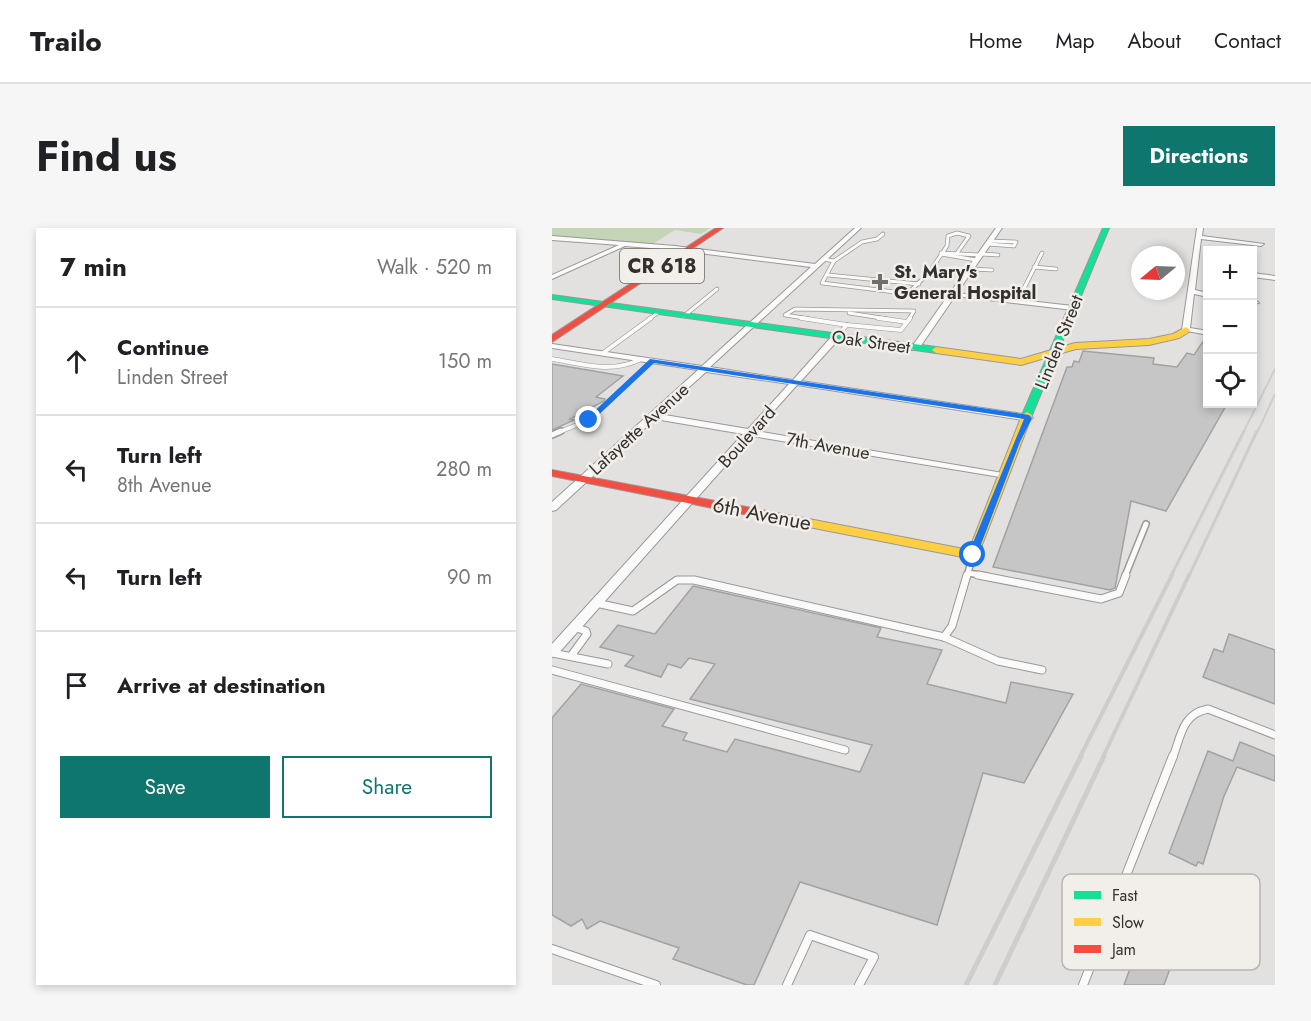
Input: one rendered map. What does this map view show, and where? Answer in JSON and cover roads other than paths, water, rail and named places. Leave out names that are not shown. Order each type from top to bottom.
[{"type":"street","name":"CR 618","points":[[552,339],[720,228]]},
{"type":"street","name":"Lafayette Avenue","points":[[552,508],[858,228]]},
{"type":"street","points":[[915,348],[999,228]]},
{"type":"street","name":"Linden Street","points":[[973,555],[1003,476],[1106,228]]},
{"type":"street","points":[[1200,228],[1186,330],[1203,332]]},
{"type":"street","points":[[1199,237],[1261,244]]},
{"type":"street","points":[[552,238],[819,262]]},
{"type":"street","points":[[552,277],[626,244]]},
{"type":"street","points":[[1196,268],[1203,269]]},
{"type":"street","points":[[1257,276],[1275,278]]},
{"type":"street","points":[[1192,292],[1203,294]]},
{"type":"street","points":[[951,294],[1073,308]]},
{"type":"street","name":"Oak Street","points":[[552,297],[1021,362],[1085,345],[1138,343],[1176,335],[1186,330]]},
{"type":"street","name":"Boulevard","points":[[554,647],[633,563],[836,337]]},
{"type":"street","points":[[552,345],[1029,418]]},
{"type":"street","name":"7th Avenue","points":[[653,416],[1003,476]]},
{"type":"street","name":"6th Avenue","points":[[552,473],[973,555]]},
{"type":"lane","points":[[834,261],[822,283],[896,293],[909,292],[919,284],[947,246],[946,239],[949,235],[963,233],[972,228]]},
{"type":"lane","points":[[957,253],[970,237],[963,233]]},
{"type":"lane","points":[[819,262],[834,261],[862,242],[877,239],[884,234]]},
{"type":"lane","points":[[1017,242],[1014,246],[989,243],[1017,242]]},
{"type":"lane","points":[[940,254],[957,253],[979,256]]},
{"type":"lane","points":[[1019,298],[1042,253]]},
{"type":"lane","points":[[940,254],[998,255]]},
{"type":"lane","points":[[1034,267],[1056,269]]},
{"type":"lane","points":[[970,269],[992,270]]},
{"type":"lane","points":[[828,275],[919,284]]},
{"type":"lane","points":[[684,316],[717,289]]},
{"type":"lane","points":[[795,309],[841,310],[914,311],[901,330],[895,331],[785,316],[795,309]]},
{"type":"lane","points":[[841,310],[908,322]]},
{"type":"lane","points":[[603,353],[659,312]]},
{"type":"lane","points":[[836,337],[847,325]]},
{"type":"lane","points":[[552,359],[617,368],[630,367],[641,359]]},
{"type":"lane","points":[[552,435],[589,420],[652,361]]},
{"type":"lane","points":[[968,573],[1014,584],[1101,599],[1113,596],[1119,593],[1146,524]]},
{"type":"lane","points":[[944,637],[952,626],[973,555]]},
{"type":"lane","points":[[596,603],[633,611],[677,580],[694,580],[944,637],[998,661],[1042,670]]},
{"type":"lane","points":[[571,656],[587,634],[586,631],[574,627]]},
{"type":"lane","points":[[554,647],[571,656],[608,664]]},
{"type":"lane","points":[[552,670],[683,703],[746,724],[845,750]]},
{"type":"lane","points":[[1127,874],[1189,716],[1197,711],[1208,709],[1275,735]]},
{"type":"lane","points":[[787,985],[810,935],[874,957],[859,985]]},
{"type":"lane","points":[[552,949],[656,985]]},
{"type":"lane","points":[[1083,985],[1089,970]]},
{"type":"railway","points":[[1244,431],[1275,369]]},
{"type":"railway","points":[[1257,433],[1275,394]]},
{"type":"railway","points":[[1171,576],[1244,431]]},
{"type":"railway","points":[[1189,576],[1257,431]]},
{"type":"railway","points":[[1080,757],[1172,575]]},
{"type":"railway","points":[[1103,757],[1189,575]]},
{"type":"railway","points":[[966,985],[1081,756]]},
{"type":"railway","points":[[995,985],[1104,756]]},
{"type":"place","name":"St. Mary's General Hospital","points":[[880,282]]}]
